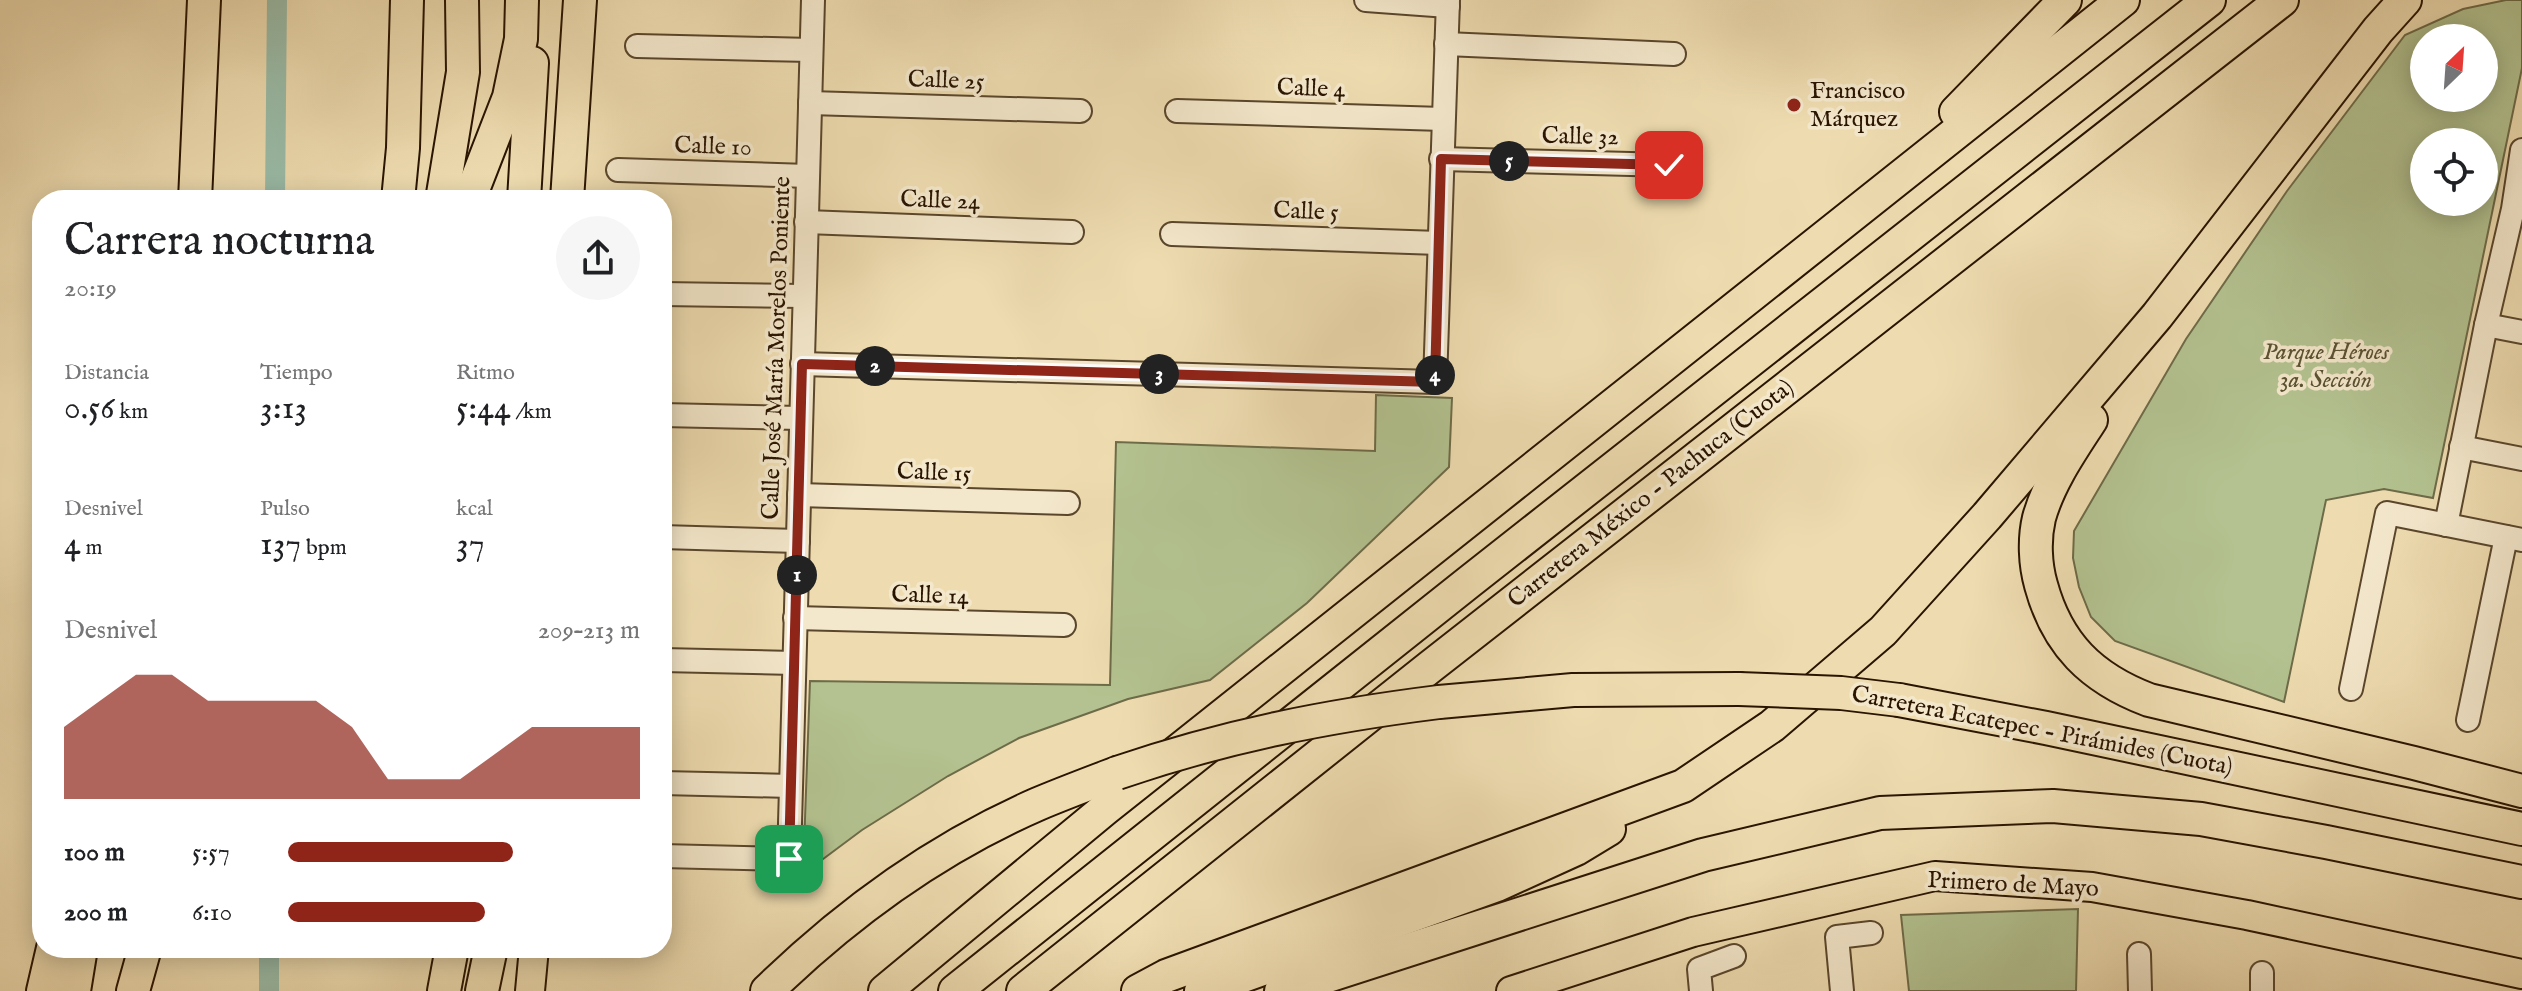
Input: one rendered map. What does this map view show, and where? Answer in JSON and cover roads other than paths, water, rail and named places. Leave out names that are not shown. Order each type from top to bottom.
[{"type":"highway","points":[[399,190],[407,0]]},
{"type":"highway","points":[[444,190],[463,72],[462,0]]},
{"type":"highway","points":[[473,190],[509,97],[521,39],[522,0]]},
{"type":"highway","points":[[525,190],[536,0]]},
{"type":"highway","points":[[568,190],[580,0]]},
{"type":"highway","points":[[1861,210],[2065,0]]},
{"type":"highway","points":[[885,991],[1105,809],[2123,0]]},
{"type":"highway","name":"Carretera México - Pachuca (Cuota)","points":[[955,991],[2209,0]]},
{"type":"highway","name":"Carretera México - Pachuca (Cuota)","points":[[1023,991],[1443,657],[2282,0]]},
{"type":"highway","points":[[1201,991],[1497,885],[1576,849],[1680,787],[1772,726],[1883,631],[1997,505],[2157,316],[2378,30],[2405,0]]},
{"type":"highway","points":[[2378,30],[2432,0]]},
{"type":"highway","points":[[195,190],[203,2]]},
{"type":"highway","points":[[2157,316],[2058,471],[2038,520],[2036,570],[2048,610],[2078,657],[2124,691],[2149,700],[2522,791]]},
{"type":"highway","name":"Carretera Ecatepec - Pirámides (Cuota)","points":[[767,991],[835,930],[946,852],[1038,804],[1162,758],[1252,733],[1351,713],[1439,702],[1573,690],[1739,689],[1841,693],[1899,700],[2060,731],[2522,829]]},
{"type":"highway","points":[[1138,991],[1181,970],[1680,787]]},
{"type":"highway","points":[[1281,991],[1703,855],[1880,813],[2053,806],[2201,819],[2522,882]]},
{"type":"highway","points":[[43,991],[51,958]]},
{"type":"highway","points":[[74,991],[79,958]]},
{"type":"highway","points":[[133,991],[142,958]]},
{"type":"highway","points":[[444,991],[450,958]]},
{"type":"highway","points":[[482,991],[489,958]]},
{"type":"main road","points":[[581,190],[593,0]]},
{"type":"main road","name":"Primero de Mayo","points":[[1511,991],[1693,932],[1935,876],[2092,887],[2247,915],[2522,974]]},
{"type":"main road","points":[[530,991],[533,958]]},
{"type":"street","name":"Calle José María Morelos Poniente","points":[[672,856],[789,859],[813,0]]},
{"type":"street","points":[[802,364],[1435,382],[1448,3],[1366,0]]},
{"type":"street","points":[[1446,44],[1674,54]]},
{"type":"street","points":[[637,46],[811,50]]},
{"type":"street","name":"Calle 25","points":[[810,103],[1080,111]]},
{"type":"street","name":"Calle 4","points":[[1177,111],[1443,119]]},
{"type":"street","points":[[2446,525],[2486,325],[2517,210],[2522,150]]},
{"type":"street","name":"Calle 32","points":[[1441,159],[1669,165]]},
{"type":"street","name":"Calle 10","points":[[618,170],[808,176]]},
{"type":"street","name":"Calle 24","points":[[806,222],[1072,232]]},
{"type":"street","name":"Calle 5","points":[[1172,234],[1439,243]]},
{"type":"street","points":[[672,294],[804,296]]},
{"type":"street","points":[[2486,325],[2522,332]]},
{"type":"street","points":[[672,415],[801,418]]},
{"type":"street","points":[[2461,447],[2522,459]]},
{"type":"street","name":"Calle 15","points":[[799,495],[1068,503]]},
{"type":"street","points":[[2351,689],[2387,513],[2514,538],[2468,720]]},
{"type":"street","points":[[672,537],[798,541]]},
{"type":"street","name":"Calle 14","points":[[795,618],[1064,625]]},
{"type":"street","points":[[672,660],[794,663]]},
{"type":"street","points":[[672,783],[791,786]]},
{"type":"street","points":[[1842,991],[1837,937],[1871,933]]},
{"type":"street","points":[[2139,954],[2140,991]]},
{"type":"street","points":[[1701,991],[1699,969],[1734,956]]},
{"type":"waterway","points":[[275,190],[277,0]]},
{"type":"waterway","points":[[269,958],[269,991]]},
{"type":"place","name":"Francisco Márquez","points":[[1794,105]]},
{"type":"park label","name":"Parque Héroes 3a. Sección","points":[[2326,366]]}]
